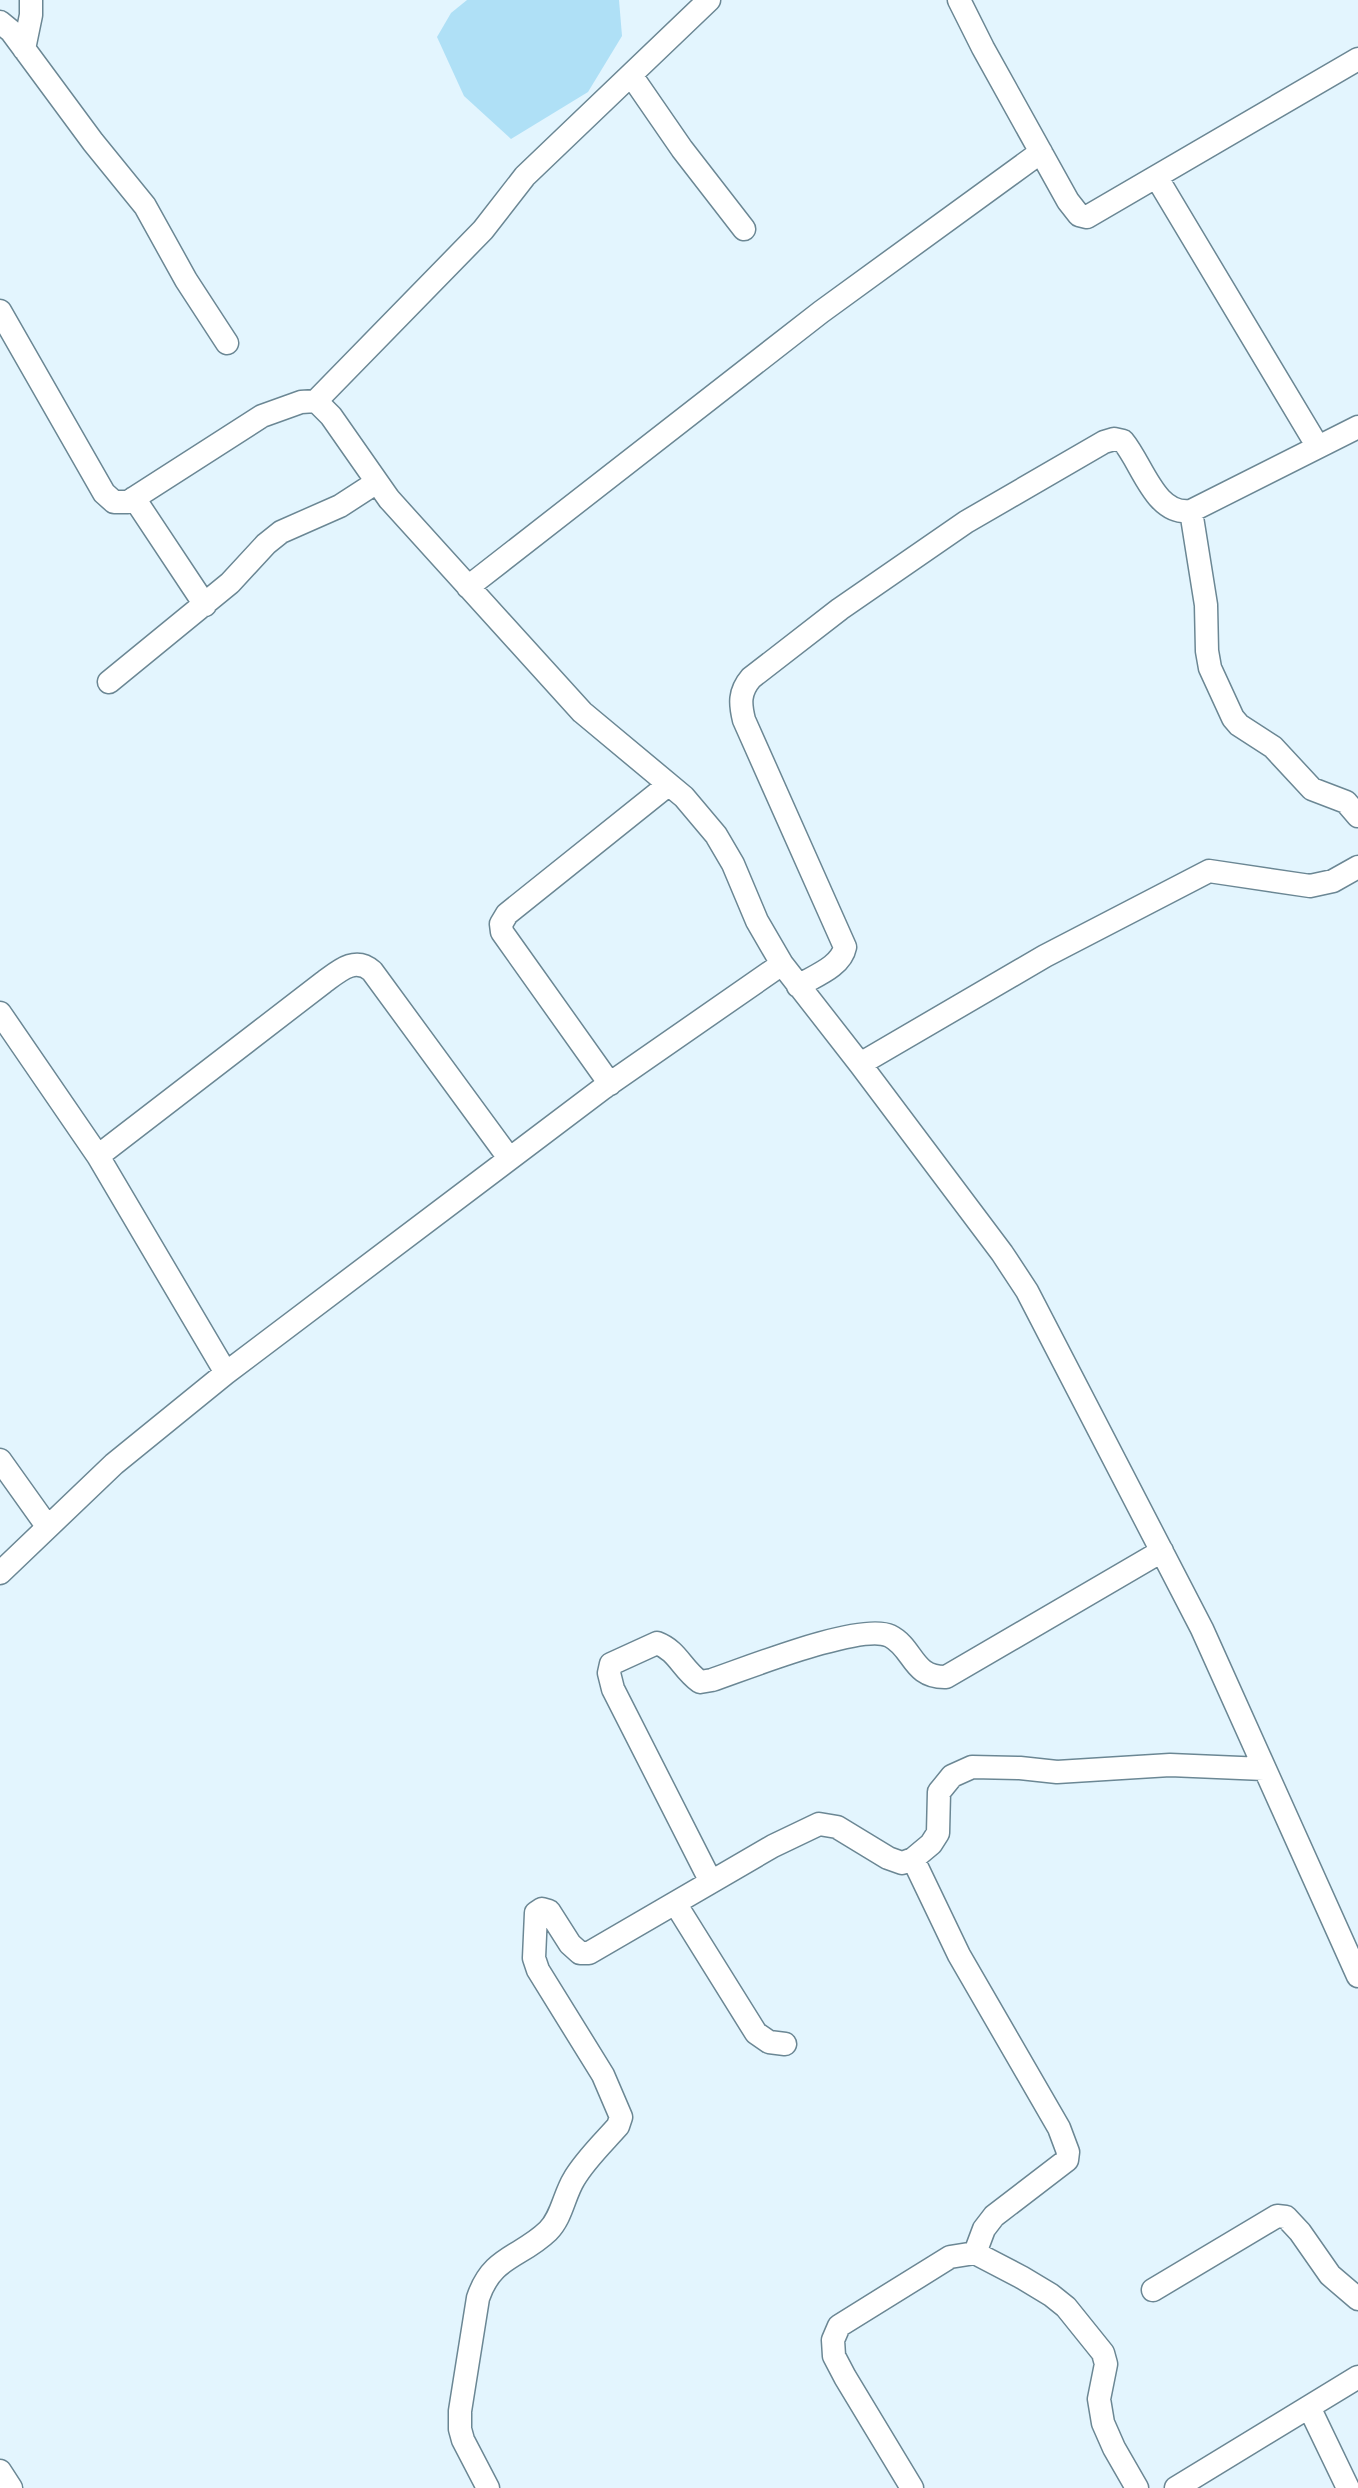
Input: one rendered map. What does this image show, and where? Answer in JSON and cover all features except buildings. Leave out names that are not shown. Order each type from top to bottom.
[{"type":"street","points":[[24,49],[31,15],[30,0]]},
{"type":"street","points":[[0,311],[104,493],[114,502],[128,502],[262,416],[301,402],[316,401],[483,230],[526,176],[709,0]]},
{"type":"street","points":[[959,0],[983,48],[1073,208],[1079,215],[1087,217],[1157,178],[1358,59]]},
{"type":"street","points":[[0,22],[11,31],[93,142],[145,206],[186,280],[227,344]]},
{"type":"street","points":[[631,75],[682,149],[744,229]]},
{"type":"street","points":[[468,587],[821,312],[1041,152]]},
{"type":"street","points":[[1157,178],[1318,447]]},
{"type":"street","points":[[316,401],[331,416],[389,499],[582,712],[684,797],[716,835],[733,864],[758,921],[782,964],[1002,1253],[1027,1291],[1202,1628],[1358,1976]]},
{"type":"street","points":[[798,986],[835,964],[843,955],[845,947],[744,720],[740,703],[745,685],[840,608],[966,522],[1104,442],[1114,439],[1123,441],[1162,502],[1181,512],[1191,511],[1358,427]]},
{"type":"street","points":[[109,682],[230,584],[266,544],[280,532],[340,506],[377,482]]},
{"type":"street","points":[[134,498],[205,605]]},
{"type":"street","points":[[1191,511],[1206,605],[1207,652],[1210,668],[1233,718],[1239,725],[1273,747],[1312,789],[1346,802],[1358,816]]},
{"type":"street","points":[[610,1084],[502,932],[501,924],[508,914],[668,785]]},
{"type":"street","points":[[860,1064],[1045,956],[1209,871],[1310,886],[1333,881],[1358,867]]},
{"type":"street","points":[[98,1156],[324,982],[343,968],[355,964],[365,965],[372,971],[509,1158]]},
{"type":"street","points":[[0,1572],[114,1464],[226,1372],[509,1158],[610,1084],[782,964]]},
{"type":"street","points":[[0,1013],[98,1156],[226,1372]]},
{"type":"street","points":[[0,1460],[47,1526]]},
{"type":"street","points":[[711,1882],[613,1689],[609,1673],[611,1664],[657,1643],[671,1648],[687,1672],[700,1682],[712,1680],[853,1635],[870,1634],[889,1635],[901,1644],[916,1665],[926,1673],[937,1677],[946,1677],[1162,1551]]},
{"type":"street","points":[[488,2488],[460,2429],[460,2412],[477,2308],[484,2282],[494,2268],[549,2230],[559,2215],[564,2197],[575,2177],[618,2126],[621,2117],[603,2075],[538,1970],[534,1958],[536,1913],[542,1909],[550,1911],[570,1944],[580,1953],[589,1953],[773,1846],[819,1824],[837,1827],[888,1858],[902,1863],[913,1859],[931,1844],[938,1833],[939,1792],[952,1776],[972,1767],[1020,1768],[1057,1772],[1170,1764],[1264,1769]]},
{"type":"street","points":[[913,1859],[959,1956],[1058,2128],[1068,2152],[1067,2160],[994,2216],[984,2229],[975,2253]]},
{"type":"street","points":[[675,1903],[756,2033],[769,2042],[784,2044]]},
{"type":"street","points":[[1153,2290],[1277,2216],[1286,2216],[1300,2232],[1330,2275],[1358,2299]]},
{"type":"street","points":[[912,2488],[844,2378],[834,2356],[833,2340],[839,2326],[950,2257],[975,2253],[1051,2295],[1066,2308],[1103,2353],[1106,2364],[1099,2399],[1102,2423],[1137,2488]]},
{"type":"street","points":[[1176,2488],[1358,2377]]},
{"type":"street","points":[[1309,2407],[1348,2488]]},
{"type":"street","points":[[0,2471],[11,2488]]},
{"type":"water","points":[[467,0],[619,0],[622,36],[588,92],[511,139],[464,96],[437,37],[451,13]]}]
